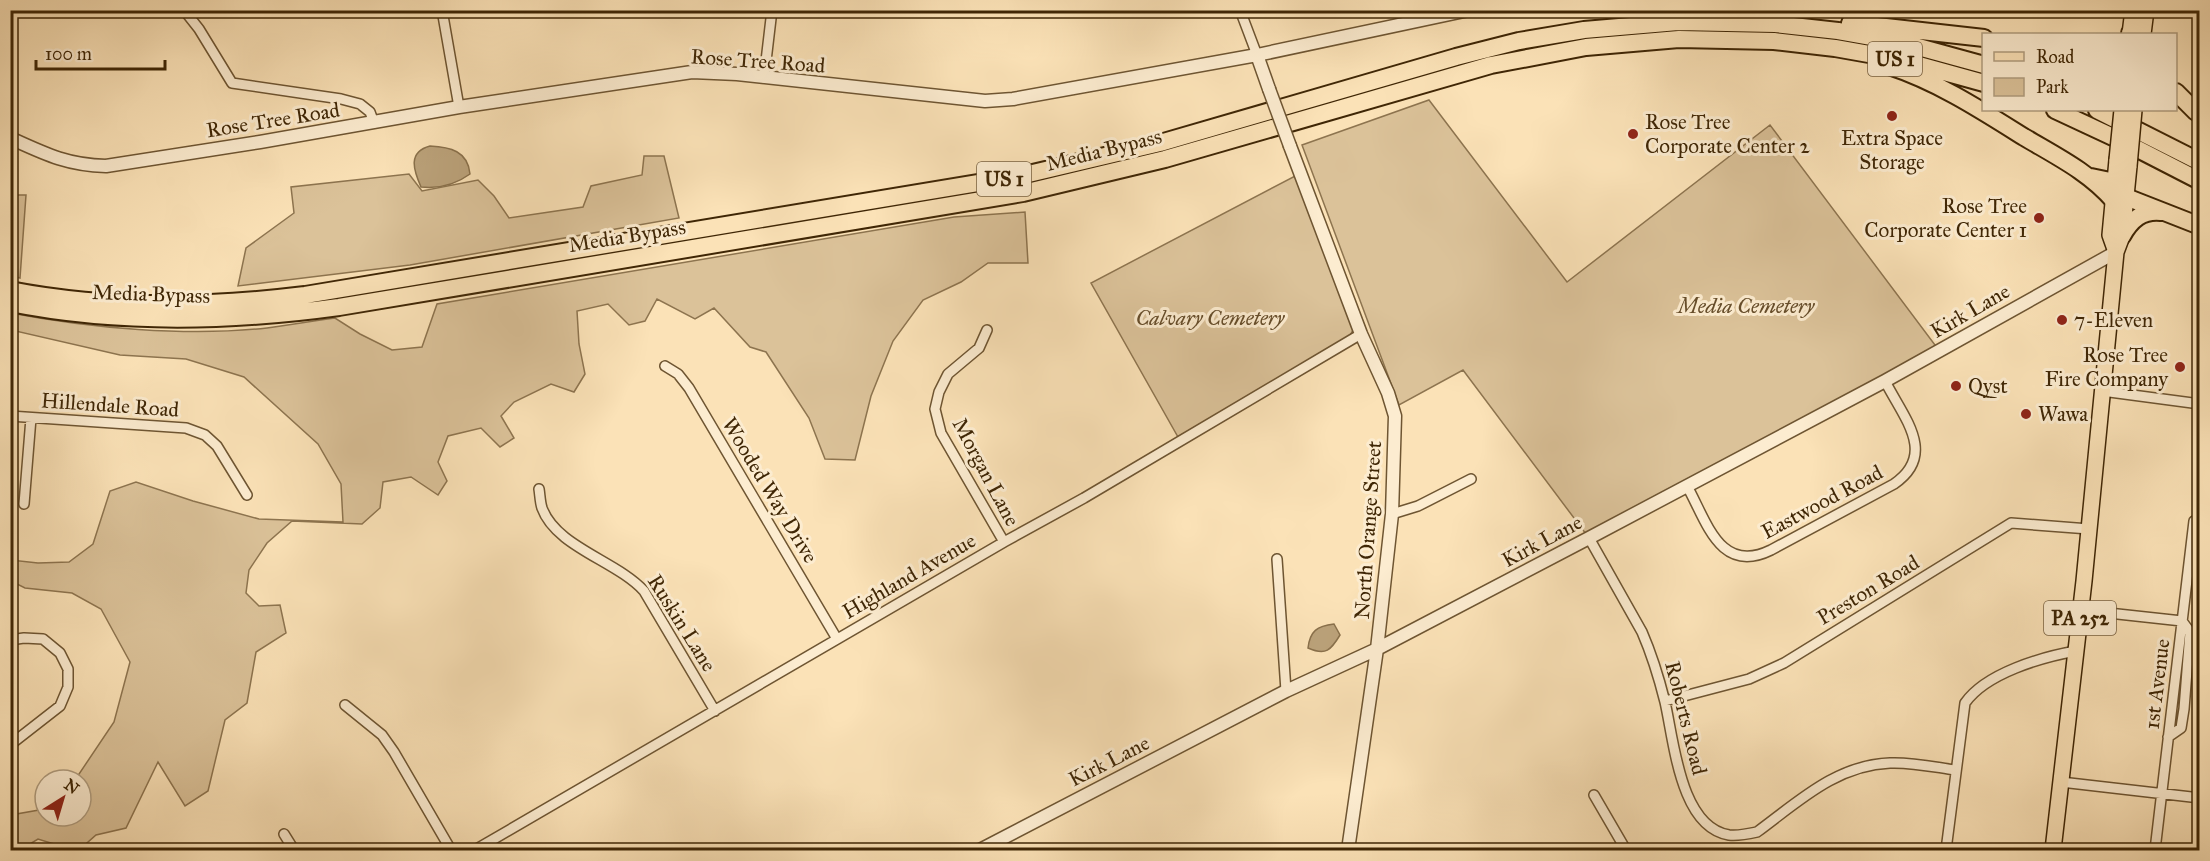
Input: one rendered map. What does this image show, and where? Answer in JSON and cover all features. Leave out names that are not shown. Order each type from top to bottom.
[{"type":"highway","points":[[1742,22],[1850,23],[1982,38]]},
{"type":"highway","name":"Media Bypass","points":[[10,290],[62,298],[147,304],[211,304],[305,295],[1029,174],[1170,140],[1456,57],[1552,35],[1647,23],[1742,22],[1806,27],[1869,36],[1932,49],[1982,65]]},
{"type":"highway","name":"Media Bypass","points":[[10,303],[81,314],[146,319],[222,319],[307,311],[1023,193],[1153,162],[1460,73],[1555,52],[1616,43],[1742,39],[1804,44],[1897,59],[1982,83]]},
{"type":"highway","points":[[1804,44],[1886,65],[1927,81],[2089,176],[2121,181],[2165,212],[2199,226]]},
{"type":"highway","points":[[2177,94],[2198,113]]},
{"type":"highway","points":[[2177,99],[2198,113]]},
{"type":"highway","points":[[2057,111],[2199,181]]},
{"type":"highway","points":[[2099,111],[2199,162]]},
{"type":"highway","points":[[2119,244],[2127,227],[2139,216],[2155,211],[2165,212]]},
{"type":"main road","points":[[2133,10],[2133,33]]},
{"type":"main road","points":[[2134,33],[2146,10]]},
{"type":"main road","name":"PA 252","points":[[2053,850],[2081,610],[2119,244],[2122,111]]},
{"type":"main road","name":"PA 252","points":[[2121,181],[2134,111]]},
{"type":"street","points":[[184,10],[199,29],[232,83],[341,99],[360,104],[370,112],[374,123]]},
{"type":"street","points":[[442,10],[459,107]]},
{"type":"street","points":[[764,78],[772,10]]},
{"type":"street","points":[[1240,10],[1257,56]]},
{"type":"street","name":"Rose Tree Road","points":[[10,138],[62,160],[82,165],[106,166],[459,107],[692,72],[985,101],[1012,99],[1257,56],[1469,10]]},
{"type":"street","name":"North Orange Street","points":[[1257,56],[1361,334],[1375,361],[1395,416],[1392,514],[1377,650],[1348,850]]},
{"type":"street","name":"Kirk Lane","points":[[980,850],[1286,691],[1377,650],[1885,381],[2119,244]]},
{"type":"street","name":"Morgan Lane","points":[[987,330],[979,348],[948,374],[939,392],[935,409],[940,433],[1004,542]]},
{"type":"street","name":"Highland Avenue","points":[[475,850],[1004,542],[1084,498],[1361,334]]},
{"type":"street","name":"Wooded Way Drive","points":[[665,366],[678,374],[689,388],[837,639]]},
{"type":"street","name":"Eastwood Road","points":[[1687,486],[1716,541],[1727,552],[1743,558],[1758,556],[1864,501],[1904,478],[1912,469],[1916,459],[1916,446],[1912,435],[1885,381]]},
{"type":"street","points":[[2102,391],[2199,404]]},
{"type":"street","name":"Hillendale Road","points":[[10,416],[186,428],[205,435],[217,446],[247,495]]},
{"type":"street","points":[[24,504],[31,418]]},
{"type":"street","points":[[1392,514],[1418,506],[1471,479]]},
{"type":"street","name":"Ruskin Lane","points":[[539,489],[542,508],[550,521],[565,536],[633,579],[644,591],[715,711]]},
{"type":"street","name":"1st Avenue","points":[[2155,850],[2182,621],[2197,521]]},
{"type":"street","name":"Preston Road","points":[[1665,701],[1749,679],[1784,663],[2011,522],[2089,529]]},
{"type":"street","name":"Roberts Road","points":[[1589,538],[1649,648],[1665,701],[1679,774],[1704,822],[1729,835],[1757,832],[1826,781],[1852,770],[1892,763],[1955,770]]},
{"type":"street","points":[[1277,559],[1286,691]]},
{"type":"street","points":[[2081,610],[2182,621]]},
{"type":"street","points":[[10,640],[43,639],[60,653],[68,669],[68,687],[60,706],[10,746]]},
{"type":"street","points":[[1946,850],[1962,712],[1965,703],[1971,694],[1994,679],[2033,662],[2076,651]]},
{"type":"street","points":[[345,705],[382,735],[451,850]]},
{"type":"street","points":[[2061,782],[2199,798]]},
{"type":"street","points":[[1594,795],[1626,850]]},
{"type":"street","points":[[284,834],[294,850]]},
{"type":"green space","name":"Media Cemetery","points":[[1429,100],[1567,282],[1770,125],[1938,349],[1586,534],[1463,370],[1399,405],[1302,145]]},
{"type":"green space","points":[[644,156],[664,156],[679,218],[410,265],[238,286],[246,248],[294,213],[291,187],[409,174],[422,191],[478,180],[494,196],[509,218],[583,207],[591,186],[642,175]]},
{"type":"green space","name":"Calvary Cemetery","points":[[1297,175],[1353,330],[1349,337],[1178,437],[1091,283]]},
{"type":"green space","points":[[10,195],[26,195],[20,278],[11,276]]},
{"type":"green space","points":[[1025,212],[1028,263],[988,263],[961,282],[923,300],[893,341],[871,396],[855,460],[825,459],[809,418],[766,352],[750,347],[714,308],[695,319],[657,299],[645,321],[629,325],[608,304],[577,311],[579,344],[585,374],[574,392],[551,384],[514,402],[501,416],[514,438],[500,447],[481,428],[448,436],[438,462],[447,481],[438,495],[411,477],[383,482],[380,508],[362,524],[292,521],[267,543],[249,570],[246,593],[259,606],[280,605],[286,633],[256,652],[247,703],[225,720],[208,791],[185,806],[158,762],[126,828],[96,835],[79,850],[61,850],[57,845],[38,839],[20,850],[11,850],[11,815],[33,811],[33,828],[93,828],[93,768],[83,768],[114,722],[130,662],[101,609],[72,593],[25,588],[11,581],[11,560],[38,563],[69,562],[93,544],[110,491],[136,482],[259,519],[343,522],[341,484],[318,444],[244,377],[186,359],[120,355],[11,330],[11,313],[105,327],[204,332],[267,328],[335,318],[392,350],[422,347],[437,304],[954,217]]},
{"type":"shaded area","points":[[430,146],[451,149],[462,155],[469,166],[470,174],[447,185],[421,187],[416,174],[415,157],[418,152]]},
{"type":"shaded area","points":[[1334,624],[1340,635],[1331,648],[1319,651],[1308,648],[1315,630]]},
{"type":"place","name":"Extra Space Storage","points":[[1892,116]]},
{"type":"place","name":"Rose Tree Corporate Center 2","points":[[1633,134]]},
{"type":"place","name":"Rose Tree Corporate Center 1","points":[[2039,218]]},
{"type":"place","name":"7-Eleven","points":[[2062,320]]},
{"type":"place","name":"Rose Tree Fire Company","points":[[2180,367]]},
{"type":"place","name":"Qyst","points":[[1956,386]]},
{"type":"place","name":"Wawa","points":[[2026,414]]}]
